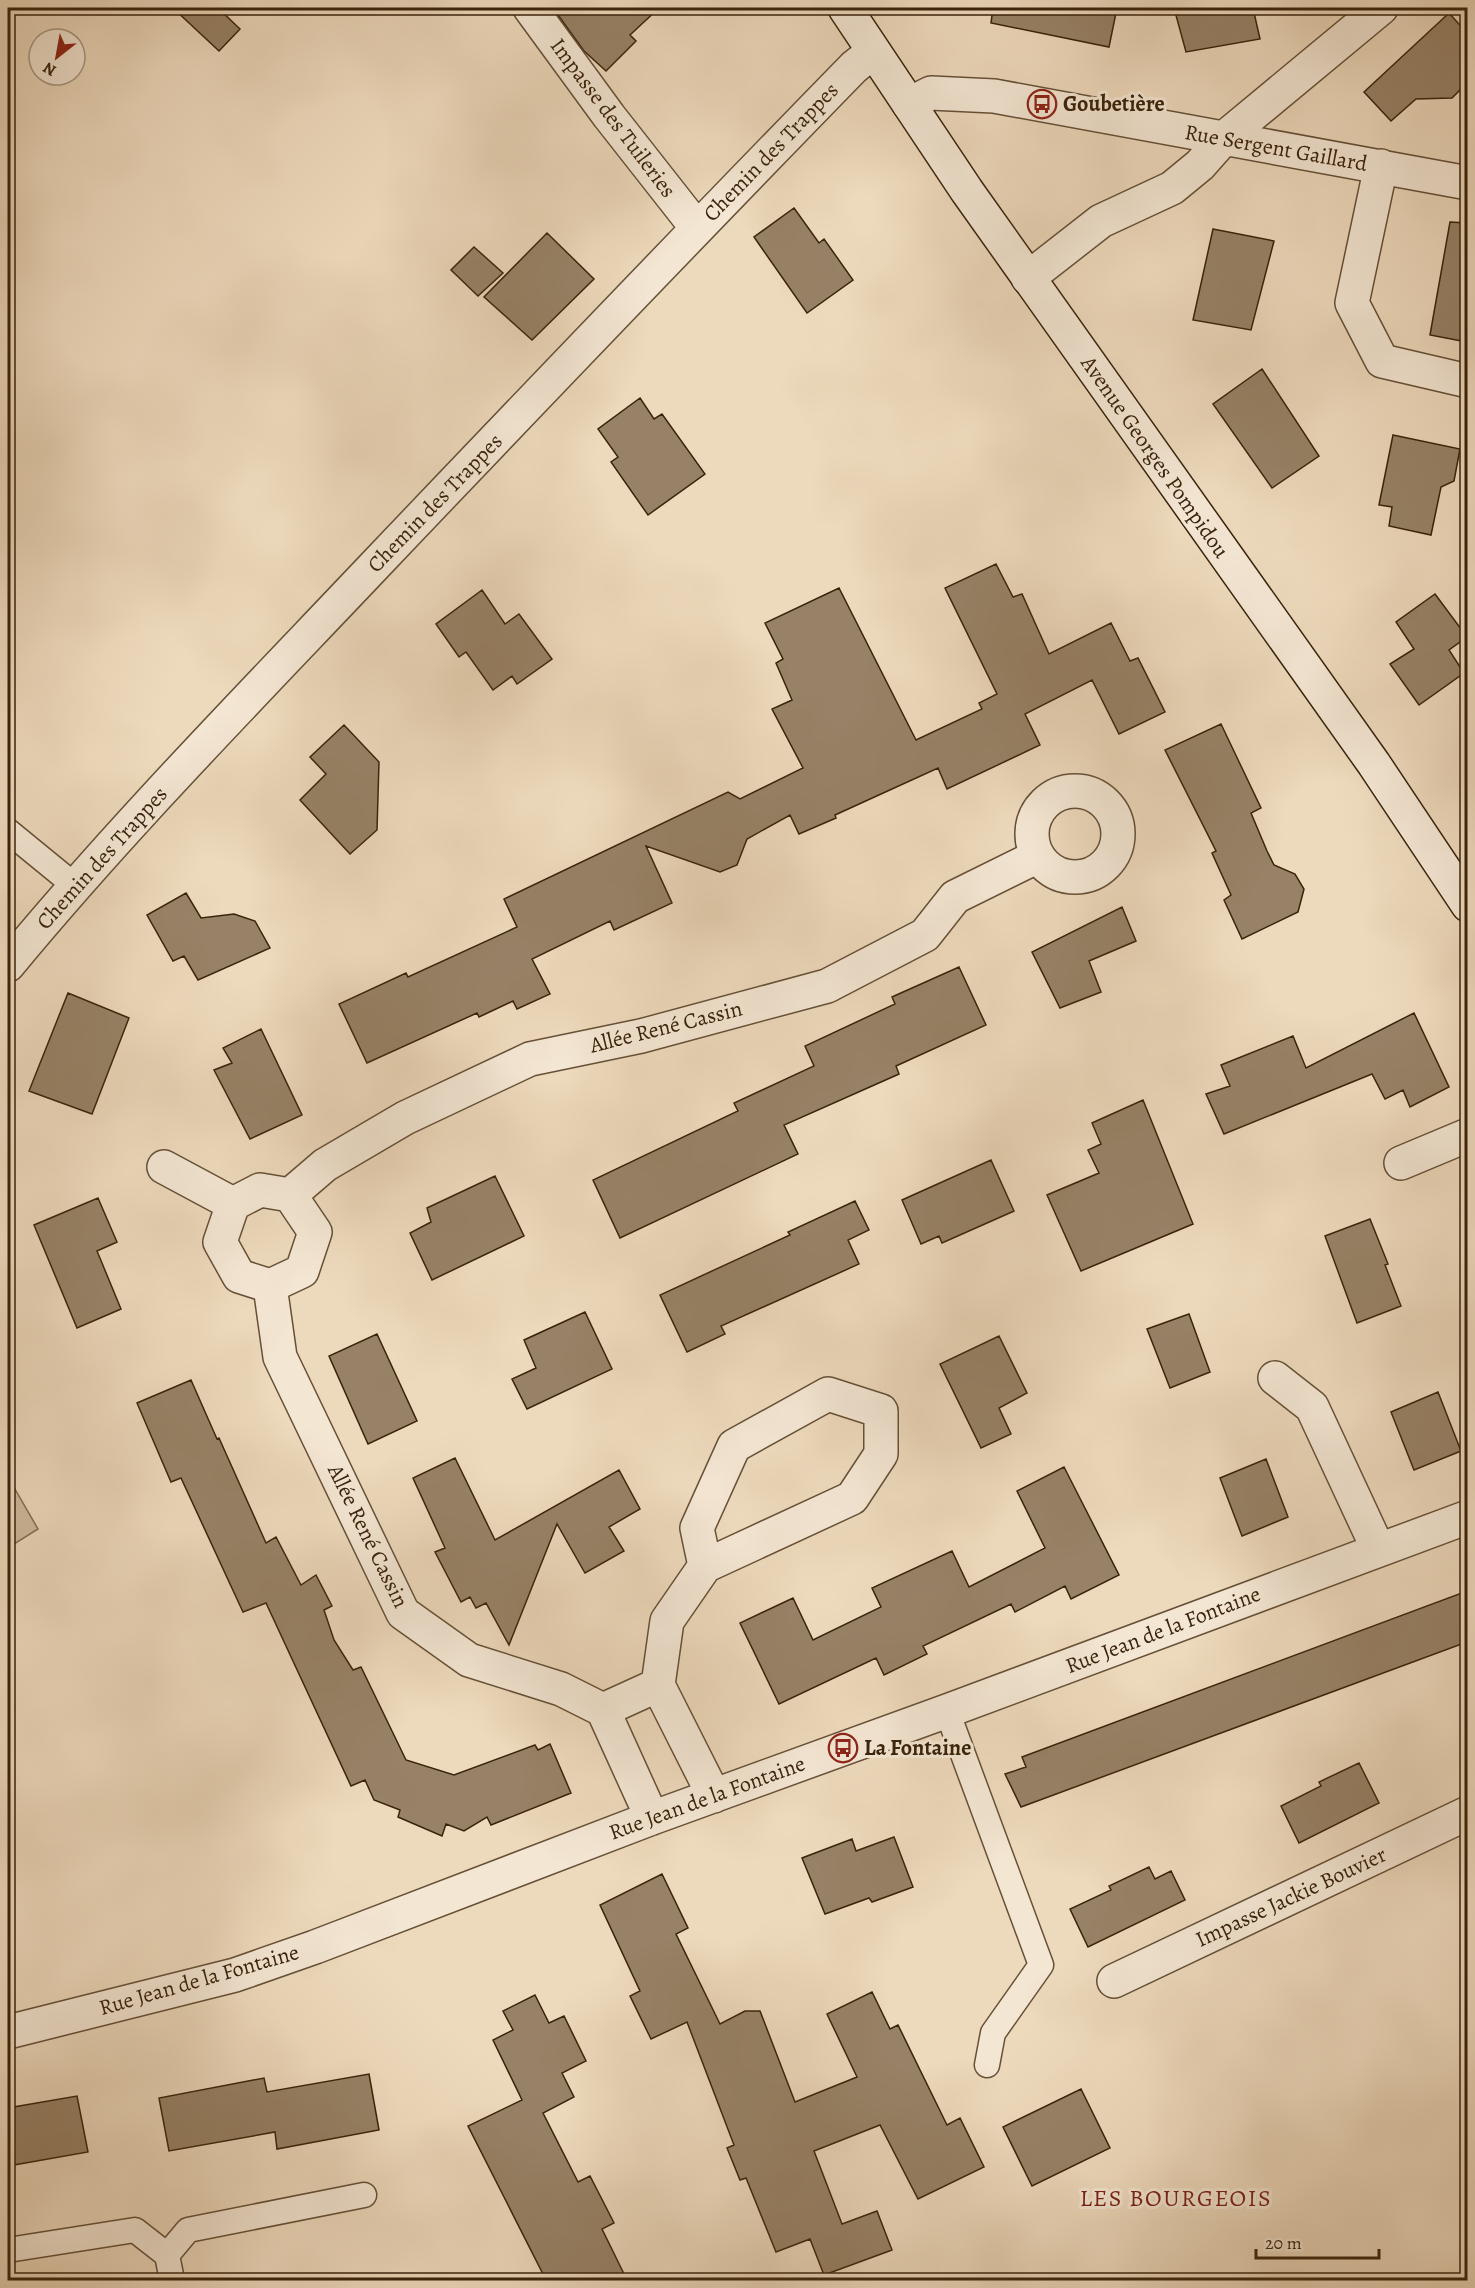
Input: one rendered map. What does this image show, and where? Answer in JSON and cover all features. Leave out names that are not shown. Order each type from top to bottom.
[{"type":"street","name":"Impasse des Tuileries","points":[[530,8],[609,116],[696,228]]},
{"type":"street","name":"Avenue Georges Pompidou","points":[[845,8],[1028,278],[1374,764],[1467,905]]},
{"type":"street","points":[[1028,278],[1101,221],[1172,188],[1200,165],[1223,139],[1368,12]]},
{"type":"street","name":"Chemin des Trappes","points":[[8,965],[74,885],[315,628],[696,228],[854,67],[873,52]]},
{"type":"street","name":"Rue Sergent Gaillard","points":[[909,104],[931,93],[994,96],[1467,183]]},
{"type":"street","points":[[1381,166],[1352,303],[1382,361],[1467,381]]},
{"type":"street","name":"Allée René Cassin","points":[[290,1195],[325,1166],[405,1118],[530,1059],[641,1036],[828,986],[925,935],[956,897],[1038,856]]},
{"type":"street","points":[[1401,1163],[1467,1135]]},
{"type":"street","points":[[164,1167],[233,1204]]},
{"type":"street","points":[[260,1190],[290,1195],[315,1232],[302,1270],[270,1286],[238,1276],[220,1242],[233,1204],[260,1190]]},
{"type":"street","name":"Allée René Cassin","points":[[270,1286],[280,1357],[403,1613],[469,1660],[561,1689],[603,1710]]},
{"type":"street","points":[[1275,1377],[1312,1407],[1378,1549]]},
{"type":"street","points":[[705,1566],[697,1528],[734,1446],[828,1394],[881,1411],[881,1454],[852,1498],[705,1566],[667,1622],[658,1685],[714,1796]]},
{"type":"street","name":"Rue Jean de la Fontaine","points":[[8,2032],[235,1975],[652,1818],[947,1711],[1467,1517]]},
{"type":"street","points":[[652,1818],[603,1710],[658,1685]]},
{"type":"street","name":"Impasse Jackie Bouvier","points":[[1114,1980],[1467,1813]]},
{"type":"lane","points":[[8,831],[74,885]]},
{"type":"lane","points":[[947,1711],[1041,1965],[993,2033],[987,2065]]},
{"type":"lane","points":[[166,2255],[188,2230],[364,2195]]},
{"type":"lane","points":[[8,2250],[135,2230],[166,2255],[172,2280]]},
{"type":"shaded area","points":[[8,1477],[38,1529],[8,1548]]},
{"type":"building","points":[[173,8],[218,8],[240,29],[219,51]]},
{"type":"building","points":[[553,8],[659,8],[630,35],[636,41],[606,71],[584,51]]},
{"type":"building","points":[[993,8],[1117,8],[1109,47],[991,23]]},
{"type":"building","points":[[1174,8],[1253,8],[1260,39],[1186,52]]},
{"type":"building","points":[[1449,13],[1467,33],[1467,83],[1452,98],[1416,99],[1391,121],[1364,92]]},
{"type":"building","points":[[794,208],[819,243],[824,239],[853,280],[807,313],[754,237]]},
{"type":"building","points":[[1450,222],[1467,223],[1467,342],[1430,335]]},
{"type":"building","points":[[1213,229],[1274,241],[1251,330],[1193,320]]},
{"type":"building","points":[[547,233],[594,279],[532,340],[484,297]]},
{"type":"building","points":[[474,247],[503,273],[478,296],[451,270]]},
{"type":"building","points":[[1262,369],[1319,456],[1272,488],[1213,404]]},
{"type":"building","points":[[640,398],[654,419],[662,414],[705,474],[648,515],[611,462],[618,457],[598,429]]},
{"type":"building","points":[[1393,435],[1460,449],[1454,481],[1441,487],[1431,535],[1389,526],[1392,507],[1379,505]]},
{"type":"building","points":[[996,564],[1013,597],[1022,594],[1049,654],[1111,623],[1130,661],[1138,658],[1165,712],[1119,734],[1092,680],[1025,714],[1040,745],[947,789],[938,768],[799,834],[790,815],[747,839],[737,865],[720,872],[646,846],[672,903],[614,930],[610,921],[532,959],[550,994],[517,1009],[513,1001],[479,1017],[477,1013],[367,1063],[339,1004],[406,973],[408,977],[517,927],[504,899],[728,792],[740,799],[803,768],[772,709],[792,700],[776,663],[783,659],[765,623],[839,588],[916,740],[982,709],[979,703],[997,694],[945,588]]},
{"type":"building","points":[[482,590],[505,624],[519,614],[552,659],[517,684],[512,676],[493,690],[466,652],[459,657],[436,624]]},
{"type":"building","points":[[1435,594],[1467,637],[1449,650],[1464,673],[1419,705],[1390,664],[1414,649],[1396,622]]},
{"type":"building","points":[[1221,724],[1261,808],[1251,813],[1274,865],[1295,874],[1304,889],[1298,912],[1242,939],[1224,900],[1231,895],[1212,853],[1216,851],[1165,750]]},
{"type":"building","points":[[344,725],[379,762],[377,830],[350,854],[300,800],[326,774],[310,757]]},
{"type":"building","points":[[186,893],[201,918],[234,914],[255,921],[270,948],[198,980],[184,956],[173,961],[147,915]]},
{"type":"building","points":[[1122,907],[1136,941],[1089,961],[1101,992],[1060,1008],[1032,952]]},
{"type":"building","points":[[959,967],[986,1025],[896,1066],[899,1074],[784,1125],[798,1154],[620,1238],[593,1180],[738,1111],[734,1103],[814,1066],[805,1046],[895,1004],[892,997]]},
{"type":"building","points":[[68,993],[129,1018],[92,1114],[29,1091]]},
{"type":"building","points":[[1414,1013],[1449,1087],[1410,1107],[1403,1090],[1385,1099],[1372,1074],[1224,1134],[1206,1094],[1230,1086],[1221,1065],[1293,1036],[1306,1068]]},
{"type":"building","points":[[261,1029],[302,1115],[250,1139],[214,1070],[232,1063],[223,1048]]},
{"type":"building","points":[[1143,1100],[1193,1224],[1081,1271],[1047,1195],[1099,1173],[1088,1150],[1101,1144],[1092,1123]]},
{"type":"building","points":[[991,1160],[1014,1211],[942,1243],[939,1236],[921,1244],[902,1200]]},
{"type":"building","points":[[495,1176],[524,1236],[432,1280],[410,1233],[431,1222],[427,1208]]},
{"type":"building","points":[[98,1198],[117,1242],[97,1251],[121,1309],[77,1328],[34,1225]]},
{"type":"building","points":[[855,1201],[869,1230],[848,1240],[859,1264],[721,1326],[725,1334],[687,1352],[660,1295],[790,1235],[788,1232]]},
{"type":"building","points":[[1370,1219],[1388,1264],[1385,1265],[1401,1306],[1357,1323],[1325,1236]]},
{"type":"building","points":[[585,1312],[612,1369],[527,1409],[512,1379],[536,1368],[524,1340]]},
{"type":"building","points":[[1189,1314],[1210,1372],[1170,1388],[1147,1329]]},
{"type":"building","points":[[377,1334],[417,1421],[368,1444],[329,1356]]},
{"type":"building","points":[[999,1336],[1027,1393],[999,1408],[1011,1434],[981,1448],[940,1364]]},
{"type":"building","points":[[191,1380],[266,1543],[276,1537],[301,1585],[316,1575],[332,1606],[324,1610],[334,1640],[353,1670],[361,1667],[406,1760],[454,1775],[535,1745],[538,1750],[550,1744],[571,1793],[491,1825],[487,1817],[464,1831],[446,1824],[442,1836],[398,1817],[400,1810],[374,1800],[365,1780],[351,1786],[266,1603],[243,1612],[181,1478],[171,1482],[137,1403]]},
{"type":"building","points":[[1438,1392],[1461,1451],[1414,1470],[1391,1412]]},
{"type":"building","points":[[455,1458],[495,1540],[619,1470],[640,1509],[609,1527],[624,1551],[585,1573],[557,1524],[509,1645],[486,1603],[476,1608],[470,1597],[461,1602],[435,1552],[445,1548],[413,1478]]},
{"type":"building","points":[[1266,1459],[1288,1517],[1242,1536],[1220,1478]]},
{"type":"building","points":[[1064,1467],[1119,1575],[1071,1599],[1065,1586],[1015,1612],[1011,1604],[923,1646],[927,1654],[884,1675],[876,1658],[779,1704],[740,1623],[793,1598],[813,1640],[881,1607],[872,1588],[952,1551],[969,1587],[1045,1548],[1017,1491]]},
{"type":"building","points":[[1467,1591],[1467,1642],[1021,1807],[1005,1774],[1026,1767],[1022,1757]]},
{"type":"building","points":[[1359,1763],[1379,1803],[1299,1843],[1281,1806],[1321,1786],[1319,1782]]},
{"type":"building","points":[[894,1837],[913,1887],[872,1902],[869,1898],[825,1914],[802,1858],[852,1839],[856,1851]]},
{"type":"building","points":[[1149,1867],[1155,1879],[1171,1871],[1185,1900],[1088,1947],[1070,1909],[1111,1890],[1109,1886]]},
{"type":"building","points":[[662,1874],[688,1928],[676,1934],[720,2024],[745,2011],[760,2011],[795,2102],[857,2077],[827,2014],[872,1992],[890,2029],[898,2025],[947,2125],[960,2118],[984,2167],[918,2199],[880,2125],[814,2151],[842,2224],[877,2211],[892,2250],[824,2275],[810,2239],[776,2252],[746,2178],[740,2180],[727,2148],[734,2145],[687,2022],[651,2039],[630,1996],[640,1991],[600,1905]]},
{"type":"building","points":[[535,1995],[549,2023],[564,2016],[586,2061],[562,2073],[574,2097],[543,2113],[578,2182],[590,2176],[614,2223],[602,2229],[627,2280],[546,2280],[468,2126],[522,2100],[493,2040],[513,2030],[503,2011]]},
{"type":"building","points":[[369,2074],[379,2130],[277,2149],[275,2132],[169,2151],[159,2098],[264,2078],[267,2092]]},
{"type":"building","points":[[1081,2089],[1110,2148],[1032,2186],[1003,2127]]},
{"type":"building","points":[[77,2096],[88,2152],[8,2166],[8,2108]]},
{"type":"place","name":"Goubetière","points":[[1042,104]]},
{"type":"place","name":"La Fontaine","points":[[843,1748]]},
{"type":"district","name":"LES BOURGEOIS","points":[[1176,2198]]}]
